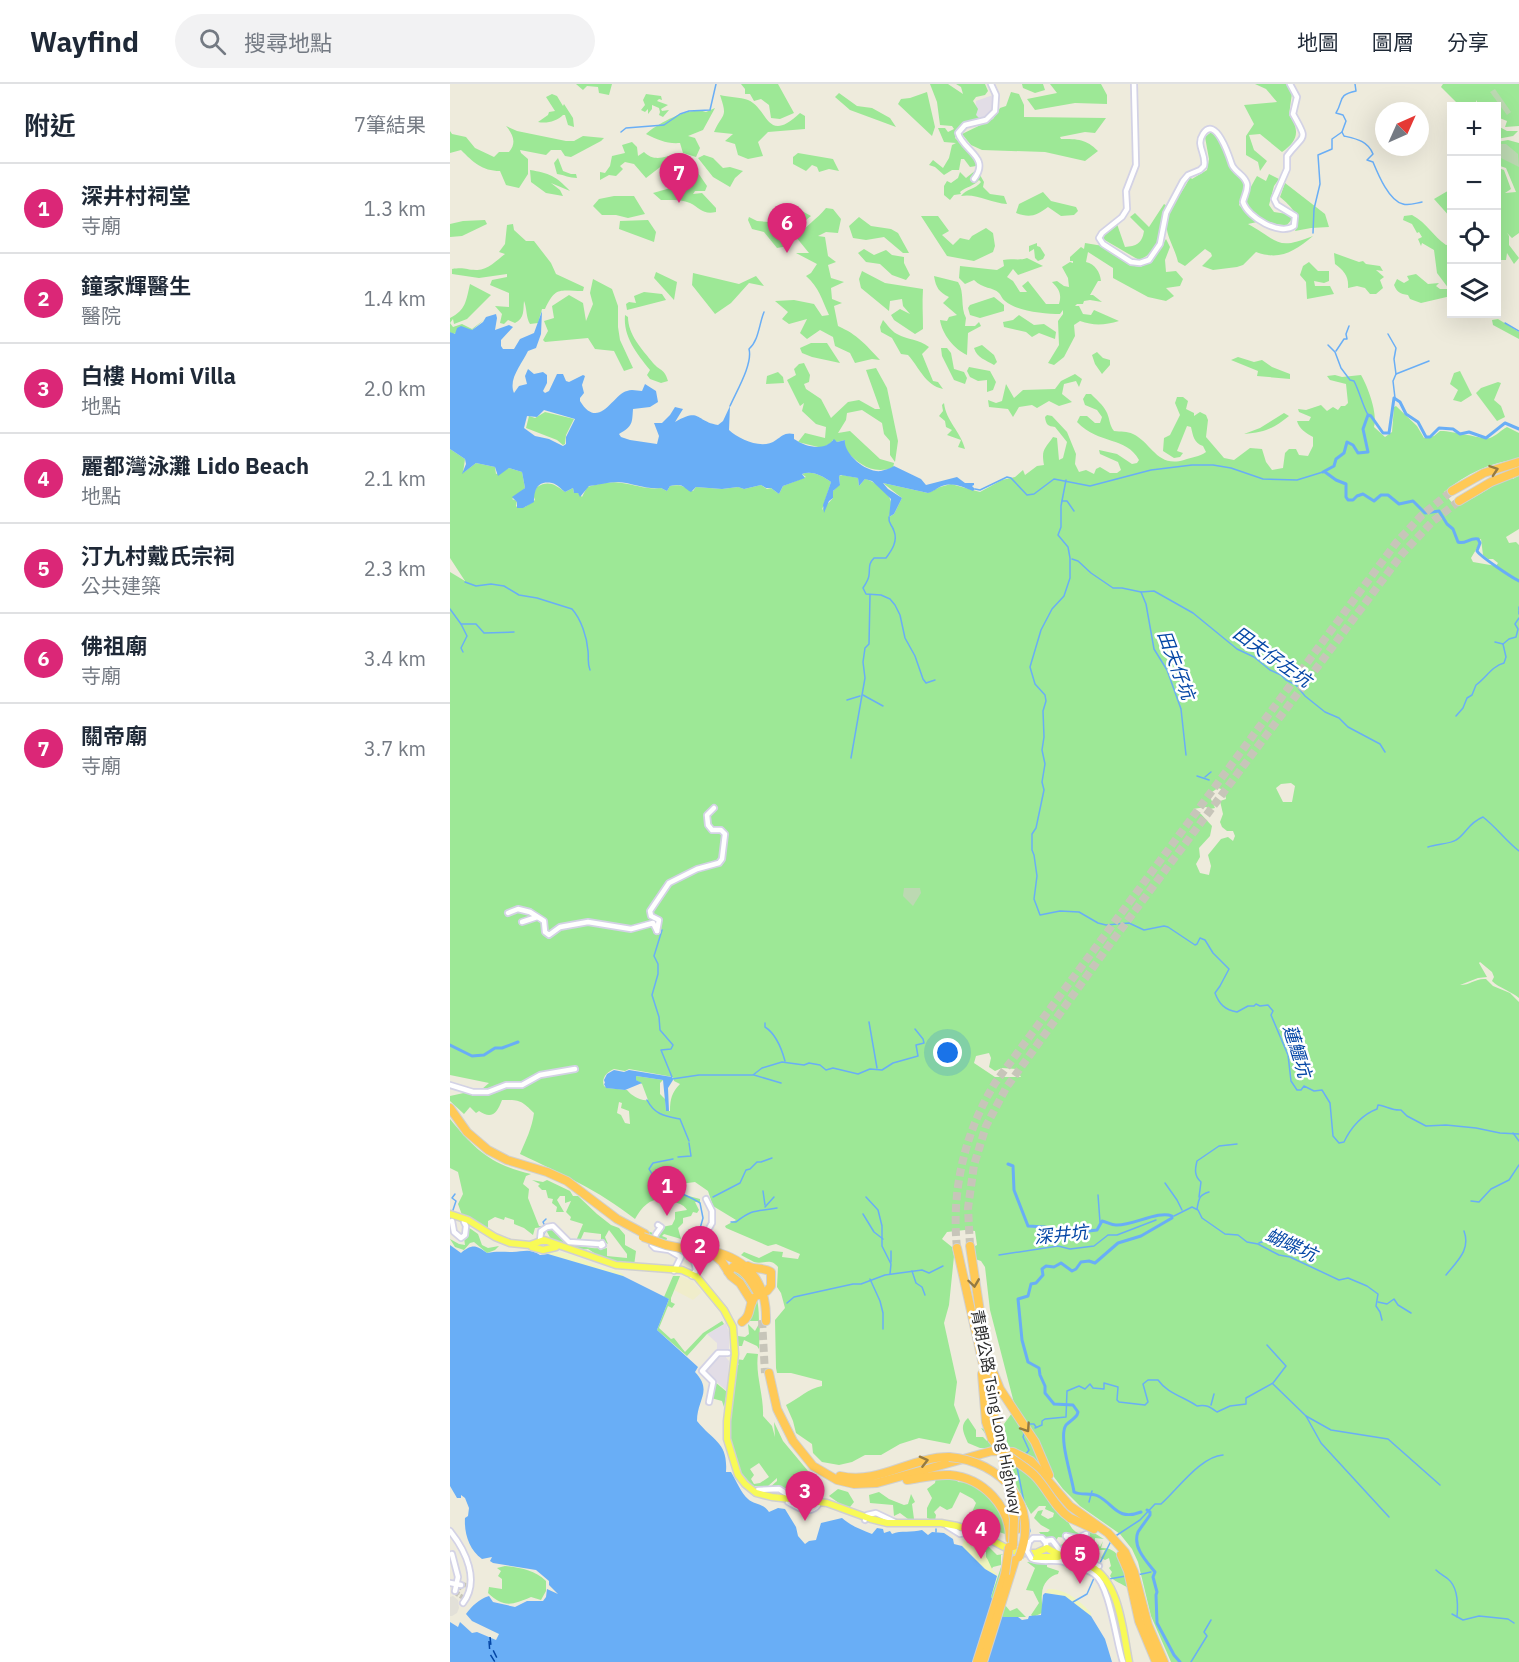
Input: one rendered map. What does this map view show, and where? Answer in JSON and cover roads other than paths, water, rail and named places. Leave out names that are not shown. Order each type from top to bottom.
[{"type":"highway","points":[[1452,491],[1480,475],[1519,462]]},
{"type":"highway","points":[[1459,501],[1483,486],[1519,471]]},
{"type":"highway","points":[[450,1108],[471,1136],[492,1153],[505,1160],[547,1172],[567,1181],[614,1217],[644,1236]]},
{"type":"highway","points":[[450,1114],[466,1136],[487,1154],[575,1190],[614,1222],[666,1245],[712,1254],[739,1261],[753,1268],[768,1270],[771,1273],[757,1293],[749,1316],[734,1326]]},
{"type":"highway","name":"青朗公路 Tsing Long Highway","points":[[970,1246],[998,1437]]},
{"type":"highway","name":"青朗公路 Tsing Long Highway","points":[[957,1248],[1018,1524],[1017,1548],[1008,1576]]},
{"type":"highway","points":[[712,1254],[722,1262],[728,1272],[757,1293],[765,1299],[764,1320],[757,1293],[754,1283],[743,1269],[712,1254]]},
{"type":"highway","points":[[739,1261],[750,1270],[757,1293]]},
{"type":"highway","points":[[728,1272],[733,1266],[738,1268],[748,1277],[757,1293]]},
{"type":"highway","points":[[987,1357],[1004,1397],[1035,1442],[1051,1483]]},
{"type":"highway","points":[[1003,1452],[876,1488],[856,1489],[836,1484],[817,1474],[794,1450],[772,1406],[767,1373],[778,1412],[789,1434],[803,1454],[825,1475],[844,1483],[863,1485],[884,1482],[983,1453],[1003,1452],[1021,1455],[1051,1483],[1062,1499],[1079,1514],[1108,1533],[1127,1554],[1148,1626],[1164,1662]]},
{"type":"highway","points":[[998,1437],[1005,1455],[1036,1477],[1055,1505],[1070,1518],[1111,1541],[1125,1561],[1142,1631],[1156,1662]]},
{"type":"highway","points":[[803,1454],[831,1473],[854,1479],[882,1475],[927,1459],[949,1457],[966,1460],[987,1468],[1005,1481],[1019,1499],[1024,1513],[1025,1532],[1022,1549],[1008,1576],[977,1662]]},
{"type":"highway","points":[[1034,1465],[1061,1504],[1088,1529]]},
{"type":"highway","points":[[907,1480],[946,1475],[966,1479],[987,1490],[1003,1511],[1010,1536],[1008,1576],[983,1662]]},
{"type":"main road","points":[[451,1219],[468,1225],[504,1244],[542,1244],[563,1248],[608,1264],[674,1270],[693,1275],[701,1281],[734,1326],[731,1354],[732,1393],[727,1421],[727,1439],[738,1475],[747,1486],[773,1499],[818,1503],[868,1520],[892,1524],[947,1526],[968,1532],[1014,1553],[1027,1555],[1046,1551],[1087,1567],[1103,1579],[1112,1595],[1126,1662]]},
{"type":"main road","points":[[451,1219],[468,1220],[505,1242],[542,1244],[580,1252],[608,1264]]},
{"type":"main road","points":[[693,1275],[734,1326]]},
{"type":"main road","points":[[892,1524],[941,1523],[957,1526],[976,1532],[1014,1553]]},
{"type":"street","points":[[974,179],[980,166],[976,156],[961,141],[958,133],[965,125],[986,120],[995,111],[996,95],[991,84]]},
{"type":"street","points":[[1134,84],[1136,165],[1126,191],[1127,208],[1124,216],[1099,238],[1103,244],[1137,263],[1149,260],[1159,247],[1167,211],[1184,180],[1204,166],[1205,158],[1199,144],[1202,134],[1207,130],[1217,133],[1228,150],[1233,166],[1245,179],[1247,188],[1243,202],[1247,210],[1278,229],[1287,230],[1293,227],[1296,222],[1295,216],[1278,206],[1274,199],[1287,170],[1287,156],[1299,143],[1303,134],[1302,127],[1293,114],[1297,97],[1290,84]]},
{"type":"street","points":[[508,914],[518,909],[527,910],[544,922],[545,932],[549,935],[561,927],[588,922],[631,929],[653,923],[657,931],[659,920],[650,916],[650,911],[667,886],[685,874],[717,865],[721,861],[725,834],[722,831],[711,830],[707,824],[707,816],[714,808]]},
{"type":"street","points":[[522,922],[539,917]]},
{"type":"street","points":[[450,1085],[474,1092],[488,1092],[504,1085],[522,1085],[540,1075],[575,1069]]},
{"type":"street","points":[[693,1275],[696,1270],[695,1260],[713,1220],[712,1211],[706,1199]]},
{"type":"street","points":[[451,1219],[454,1230],[460,1237],[465,1236],[468,1225]]},
{"type":"street","points":[[658,1225],[660,1224],[661,1227],[652,1240],[652,1246],[669,1250],[681,1258]]},
{"type":"street","points":[[542,1244],[540,1233],[544,1228],[553,1226],[566,1239],[574,1243],[599,1244]]},
{"type":"street","points":[[674,1270],[690,1242]]},
{"type":"street","points":[[709,1402],[713,1382],[702,1371],[718,1353],[731,1354]]},
{"type":"street","points":[[758,1490],[779,1489],[787,1494],[786,1500]]},
{"type":"street","points":[[868,1520],[876,1513],[892,1524]]},
{"type":"street","points":[[1077,1557],[1077,1551],[1066,1536],[1078,1538],[1088,1529]]},
{"type":"street","points":[[450,1531],[470,1568],[470,1587],[464,1600]]},
{"type":"street","points":[[1013,1537],[1030,1535],[1040,1537],[1046,1551]]},
{"type":"street","points":[[1030,1535],[1027,1551],[1034,1560],[1054,1560],[1091,1572],[1102,1584],[1126,1662]]},
{"type":"street","points":[[1046,1551],[1050,1540],[1059,1551],[1099,1566]]},
{"type":"street","points":[[452,1554],[458,1572],[459,1585],[455,1591]]},
{"type":"street","points":[[450,1583],[459,1585]]},
{"type":"water","points":[[542,311],[541,334],[536,348],[528,351],[516,372],[513,382],[514,393],[519,386],[527,384],[525,376],[528,369],[534,374],[543,372],[547,375],[547,383],[543,391],[545,393],[549,391],[557,374],[563,374],[569,382],[585,376],[582,385],[584,393],[580,401],[587,410],[593,413],[605,409],[627,391],[642,391],[645,384],[656,391],[658,402],[650,407],[633,409],[631,424],[619,434],[621,437],[657,444],[659,436],[654,423],[662,423],[675,407],[683,409],[675,422],[694,415],[718,425],[723,421],[730,406],[729,430],[752,442],[771,443],[788,434],[794,434],[794,439],[815,447],[825,446],[834,439],[837,442],[845,440],[845,445],[852,456],[869,469],[881,471],[894,466],[921,479],[926,485],[957,477],[965,483],[974,483],[972,486],[975,489],[973,491],[958,485],[950,485],[928,493],[883,483],[902,498],[894,514],[889,517],[891,499],[872,481],[865,479],[859,486],[858,478],[841,475],[839,476],[840,485],[833,491],[833,498],[829,501],[824,513],[823,505],[831,482],[813,473],[802,474],[805,478],[783,486],[779,494],[761,485],[744,489],[696,487],[691,492],[680,485],[670,486],[667,491],[661,488],[611,482],[589,486],[580,497],[578,493],[574,493],[573,488],[565,492],[556,484],[542,483],[537,488],[534,502],[523,508],[517,508],[517,502],[512,497],[525,488],[522,472],[509,468],[498,476],[495,467],[476,463],[462,474],[466,464],[465,459],[450,449],[450,332],[455,334],[457,328],[461,326],[472,330],[486,317],[496,314],[495,330],[509,325],[513,327],[501,340],[503,349],[514,349],[520,339],[534,333]],"holes":[[[544,410],[575,419],[566,437],[566,444],[563,446],[549,439],[535,436],[524,428],[527,416],[537,417]]]},
{"type":"water","points":[[614,1070],[672,1077],[673,1080],[668,1088],[669,1111],[666,1111],[663,1080],[636,1076],[636,1080],[642,1083],[625,1090],[606,1088],[604,1080],[607,1074]]},
{"type":"water","points":[[450,1245],[461,1253],[474,1247],[487,1253],[526,1251],[540,1255],[548,1254],[623,1276],[669,1299],[657,1330],[698,1367],[695,1372],[704,1390],[697,1421],[719,1443],[725,1454],[726,1472],[731,1472],[748,1499],[769,1512],[778,1508],[785,1509],[796,1527],[798,1536],[805,1544],[816,1540],[821,1523],[842,1518],[855,1527],[872,1534],[877,1528],[883,1529],[884,1533],[890,1531],[892,1534],[922,1530],[928,1535],[932,1532],[944,1533],[953,1539],[954,1544],[962,1546],[985,1569],[997,1576],[991,1597],[1003,1617],[1018,1617],[1022,1620],[1028,1619],[1029,1616],[1041,1615],[1045,1593],[1065,1596],[1091,1616],[1105,1639],[1112,1662],[450,1662],[450,1622],[458,1627],[460,1622],[472,1633],[477,1632],[496,1640],[499,1634],[472,1621],[466,1614],[479,1601],[489,1596],[493,1602],[515,1607],[527,1601],[543,1601],[547,1589],[558,1594],[549,1585],[549,1581],[536,1570],[493,1563],[490,1561],[492,1557],[482,1559],[477,1555],[468,1541],[465,1529],[465,1518],[468,1516],[469,1508],[465,1498],[461,1495],[461,1498],[457,1498],[450,1486]]},
{"type":"waterway","points":[[621,132],[626,128],[664,125],[689,111],[710,110],[716,84]]},
{"type":"waterway","points":[[1355,84],[1356,91],[1343,96],[1336,113],[1343,115],[1346,121],[1342,132],[1344,136],[1368,146],[1373,154],[1367,160],[1373,162],[1393,198],[1405,205],[1422,202]]},
{"type":"waterway","points":[[1313,233],[1314,209],[1320,184],[1318,155],[1332,149],[1332,139],[1342,132]]},
{"type":"waterway","points":[[730,406],[749,362],[749,349],[757,337],[764,312]]},
{"type":"waterway","points":[[1505,323],[1519,331]]},
{"type":"waterway","points":[[1336,351],[1344,339],[1347,339],[1349,326]]},
{"type":"waterway","points":[[1388,334],[1396,348],[1394,359],[1396,374]]},
{"type":"waterway","points":[[1328,345],[1335,352],[1341,368],[1350,380],[1354,381],[1368,415]]},
{"type":"waterway","points":[[1395,398],[1393,381],[1396,374],[1429,361]]},
{"type":"waterway","points":[[1323,472],[1334,466],[1336,459],[1344,453],[1347,442],[1353,445],[1358,453],[1368,452],[1363,429],[1368,415],[1383,433],[1389,433],[1394,398],[1400,402],[1406,414],[1418,422],[1426,437],[1430,437],[1439,428],[1453,429],[1460,434],[1469,432],[1486,438],[1505,423],[1519,429]]},
{"type":"waterway","points":[[975,489],[980,490],[1007,477],[1011,478],[1027,495],[1034,494],[1054,479],[1090,486],[1151,470],[1192,465],[1231,468],[1263,479],[1297,480],[1323,472]]},
{"type":"waterway","points":[[1325,472],[1346,484],[1348,500],[1353,500],[1363,494],[1374,501],[1381,495],[1388,495],[1399,504],[1413,501],[1425,513],[1439,511],[1453,529],[1458,542],[1478,539],[1480,543],[1477,551],[1496,567],[1519,581]]},
{"type":"waterway","points":[[1066,480],[1061,506],[1061,527],[1058,535],[1068,547],[1070,578],[1064,596],[1052,609],[1041,630],[1030,667],[1035,684],[1045,695],[1046,701],[1043,711],[1042,750],[1045,764],[1042,782],[1044,790],[1036,828],[1032,834],[1032,850],[1037,876],[1034,899],[1040,915],[1060,911],[1079,912],[1106,925],[1129,923],[1144,930],[1168,927],[1195,945],[1200,938],[1205,940],[1213,953],[1229,969],[1215,993],[1218,1000],[1226,1008],[1237,1012],[1256,1004],[1268,1005],[1273,1011],[1271,1015],[1288,1055],[1291,1081],[1297,1090],[1301,1090],[1304,1086],[1314,1091],[1322,1090],[1330,1103],[1333,1136],[1339,1143],[1344,1142],[1358,1122],[1377,1109],[1378,1105],[1401,1110],[1407,1116],[1426,1126],[1446,1125],[1519,1134]]},
{"type":"waterway","points":[[1062,501],[1067,501],[1074,511]]},
{"type":"waterway","points":[[889,517],[895,535],[894,545],[886,558],[872,560],[863,588],[866,594],[881,595],[890,599],[895,605],[900,615],[905,638],[915,656],[923,679],[926,683],[935,680]]},
{"type":"waterway","name":"田夫仔坑","points":[[1072,559],[1078,561],[1113,588],[1141,592],[1146,604],[1154,649],[1167,670],[1181,709],[1186,755]]},
{"type":"waterway","points":[[465,582],[476,586],[491,584],[504,586],[519,595],[572,609],[585,634],[590,670]]},
{"type":"waterway","name":"田夫仔左坑","points":[[1141,592],[1154,591],[1193,613],[1237,649],[1254,657],[1270,670],[1296,685],[1305,696],[1325,712],[1339,718],[1348,727],[1380,744],[1385,752]]},
{"type":"waterway","points":[[851,758],[865,678],[863,662],[865,648],[869,644],[870,595]]},
{"type":"waterway","points":[[450,609],[467,636],[461,648],[463,652]]},
{"type":"waterway","points":[[1495,642],[1503,644],[1516,637],[1518,629],[1515,624],[1519,618]]},
{"type":"waterway","points":[[461,624],[476,624],[484,633],[514,632]]},
{"type":"waterway","points":[[1456,716],[1463,708],[1467,698],[1472,695],[1476,685],[1493,669],[1504,663],[1506,657],[1503,644]]},
{"type":"waterway","points":[[863,695],[883,706]]},
{"type":"waterway","points":[[847,700],[860,696]]},
{"type":"waterway","points":[[1205,777],[1211,772]]},
{"type":"waterway","points":[[1197,776],[1209,780]]},
{"type":"waterway","points":[[1428,847],[1456,840],[1474,822],[1483,817],[1519,851]]},
{"type":"waterway","points":[[662,930],[654,956],[658,964],[658,974],[652,995],[659,1017],[660,1030],[673,1045],[671,1049],[661,1050],[672,1077]]},
{"type":"waterway","points":[[869,1022],[877,1068]]},
{"type":"waterway","points":[[765,1023],[765,1027],[778,1042],[785,1061]]},
{"type":"waterway","points":[[672,1079],[699,1075],[753,1075],[762,1068],[782,1062],[804,1065],[809,1063],[820,1065],[826,1070],[833,1068],[858,1074],[870,1069],[882,1070],[893,1063],[918,1056],[916,1045],[924,1043],[915,1029]]},
{"type":"waterway","points":[[450,1045],[472,1056],[484,1055],[495,1048],[518,1042]]},
{"type":"waterway","points":[[754,1075],[781,1083]]},
{"type":"waterway","points":[[647,1100],[657,1112],[680,1119],[689,1141]]},
{"type":"waterway","name":"蓮鱷坑","points":[[1513,1133],[1519,1141]]},
{"type":"waterway","points":[[678,1157],[691,1156],[689,1143]]},
{"type":"waterway","points":[[1199,1197],[1201,1182],[1196,1172],[1197,1161],[1219,1146],[1237,1144]]},
{"type":"waterway","points":[[713,1197],[740,1183],[746,1170],[757,1162],[772,1158]]},
{"type":"waterway","points":[[673,1159],[653,1163],[649,1169],[659,1181],[700,1203],[703,1218],[699,1232]]},
{"type":"waterway","points":[[1008,1164],[1013,1166],[1014,1190],[1028,1226],[1081,1232],[1097,1230],[1102,1221],[1122,1225],[1160,1215],[1172,1216],[1141,1236],[1118,1243],[1095,1263],[1081,1262],[1072,1271],[1061,1263],[1054,1267],[1046,1266],[1042,1269],[1043,1275],[1036,1283],[1031,1284],[1028,1296],[1018,1299],[1022,1340],[1028,1362],[1039,1368],[1045,1393],[1054,1404],[1073,1405],[1078,1412],[1066,1425],[1064,1431],[1064,1448],[1074,1492],[1098,1496],[1117,1511],[1127,1515],[1141,1512]]},
{"type":"waterway","points":[[1471,1201],[1479,1202],[1491,1189],[1509,1180],[1519,1165]]},
{"type":"waterway","points":[[1165,1183],[1182,1210]]},
{"type":"waterway","points":[[763,1191],[765,1205]]},
{"type":"waterway","points":[[1197,1209],[1200,1198],[1209,1192]]},
{"type":"waterway","points":[[453,1210],[456,1201],[452,1198],[455,1194]]},
{"type":"waterway","points":[[1098,1195],[1100,1222]]},
{"type":"waterway","points":[[765,1207],[774,1197]]},
{"type":"waterway","points":[[866,1197],[878,1210],[882,1226],[882,1246],[891,1264],[890,1274]]},
{"type":"waterway","name":"蝴蝶坑","points":[[1174,1216],[1192,1207],[1198,1210],[1202,1218],[1225,1234],[1238,1235],[1247,1242],[1290,1257],[1339,1280],[1348,1278],[1367,1286],[1378,1294],[1376,1306],[1382,1320]]},
{"type":"waterway","points":[[731,1222],[736,1222],[751,1212],[777,1208]]},
{"type":"waterway","points":[[863,1214],[874,1232],[883,1239]]},
{"type":"waterway","points":[[545,1226],[543,1222],[546,1219]]},
{"type":"waterway","name":"深井坑","points":[[999,1255],[1058,1246],[1070,1249],[1094,1246],[1108,1235],[1117,1235],[1156,1220]]},
{"type":"waterway","points":[[543,1236],[546,1230]]},
{"type":"waterway","points":[[1446,1275],[1464,1250],[1466,1244],[1464,1231]]},
{"type":"waterway","points":[[1259,1243],[1275,1237]]},
{"type":"waterway","points":[[891,1251],[891,1262]]},
{"type":"waterway","name":"深井坑","points":[[787,1303],[794,1297],[861,1284],[885,1275],[922,1270],[929,1273],[943,1266]]},
{"type":"waterway","points":[[912,1271],[916,1283],[922,1287],[925,1295]]},
{"type":"waterway","points":[[870,1279],[880,1301],[883,1329]]},
{"type":"waterway","points":[[1378,1302],[1387,1304],[1394,1299],[1398,1305],[1411,1313]]},
{"type":"waterway","points":[[1035,1428],[1042,1425],[1045,1419],[1066,1417],[1067,1391],[1079,1386],[1085,1389],[1090,1384],[1093,1388],[1104,1389],[1104,1383],[1118,1387],[1117,1400],[1119,1402],[1145,1405],[1148,1402],[1143,1384],[1148,1380],[1158,1380],[1171,1392],[1197,1406],[1208,1406],[1217,1412],[1230,1406],[1246,1404],[1246,1398],[1273,1383],[1286,1366],[1267,1345]]},
{"type":"waterway","points":[[1273,1384],[1306,1416],[1331,1430],[1388,1439],[1440,1485]]},
{"type":"waterway","points":[[1211,1405],[1214,1394]]},
{"type":"waterway","points":[[1306,1416],[1321,1443],[1389,1517]]},
{"type":"waterway","points":[[1027,1424],[1034,1424],[1036,1427]]},
{"type":"waterway","points":[[1025,1431],[1023,1437],[1029,1450],[1026,1454]]},
{"type":"waterway","points":[[1114,1537],[1140,1520],[1155,1504],[1161,1504],[1198,1467],[1206,1461],[1223,1455]]},
{"type":"waterway","points":[[1018,1465],[1025,1507]]},
{"type":"waterway","points":[[1089,1502],[1092,1491]]},
{"type":"waterway","points":[[1147,1510],[1150,1515],[1138,1532],[1137,1543],[1141,1554],[1155,1572],[1153,1577],[1157,1592],[1157,1623],[1180,1662]]},
{"type":"waterway","points":[[1028,1523],[1030,1531],[1028,1536]]},
{"type":"waterway","points":[[1100,1563],[1111,1541]]},
{"type":"waterway","points":[[1436,1570],[1454,1587],[1457,1617]]},
{"type":"waterway","points":[[1137,1575],[1151,1572]]},
{"type":"waterway","points":[[1109,1579],[1126,1576]]},
{"type":"waterway","points":[[1073,1602],[1087,1594],[1094,1578]]},
{"type":"waterway","points":[[1452,1614],[1463,1620],[1479,1616],[1508,1619],[1514,1623]]},
{"type":"waterway","points":[[1191,1662],[1207,1636],[1204,1632],[1211,1620]]},
{"type":"tunnel","points":[[957,1248],[956,1205],[962,1162],[976,1121],[995,1083],[1396,543],[1422,515],[1452,491]]},
{"type":"tunnel","points":[[970,1246],[968,1208],[974,1165],[986,1126],[1006,1088],[1107,948],[1402,554],[1432,522],[1459,501]]},
{"type":"tunnel","points":[[762,1320],[765,1373]]},
{"type":"tunnel","points":[[464,1598],[457,1594],[461,1584],[469,1586]]},
{"type":"place","name":"關帝廟","points":[[679,203]]},
{"type":"place","name":"佛祖廟","points":[[787,253]]},
{"type":"place","name":"深井村祠堂","points":[[667,1216]]},
{"type":"place","name":"鐘家輝醫生","points":[[700,1276]]},
{"type":"place","name":"白樓 Homi Villa","points":[[805,1521]]},
{"type":"place","name":"麗都灣泳灘 Lido Beach","points":[[981,1559]]},
{"type":"place","name":"汀九村戴氏宗祠","points":[[1080,1584]]}]
